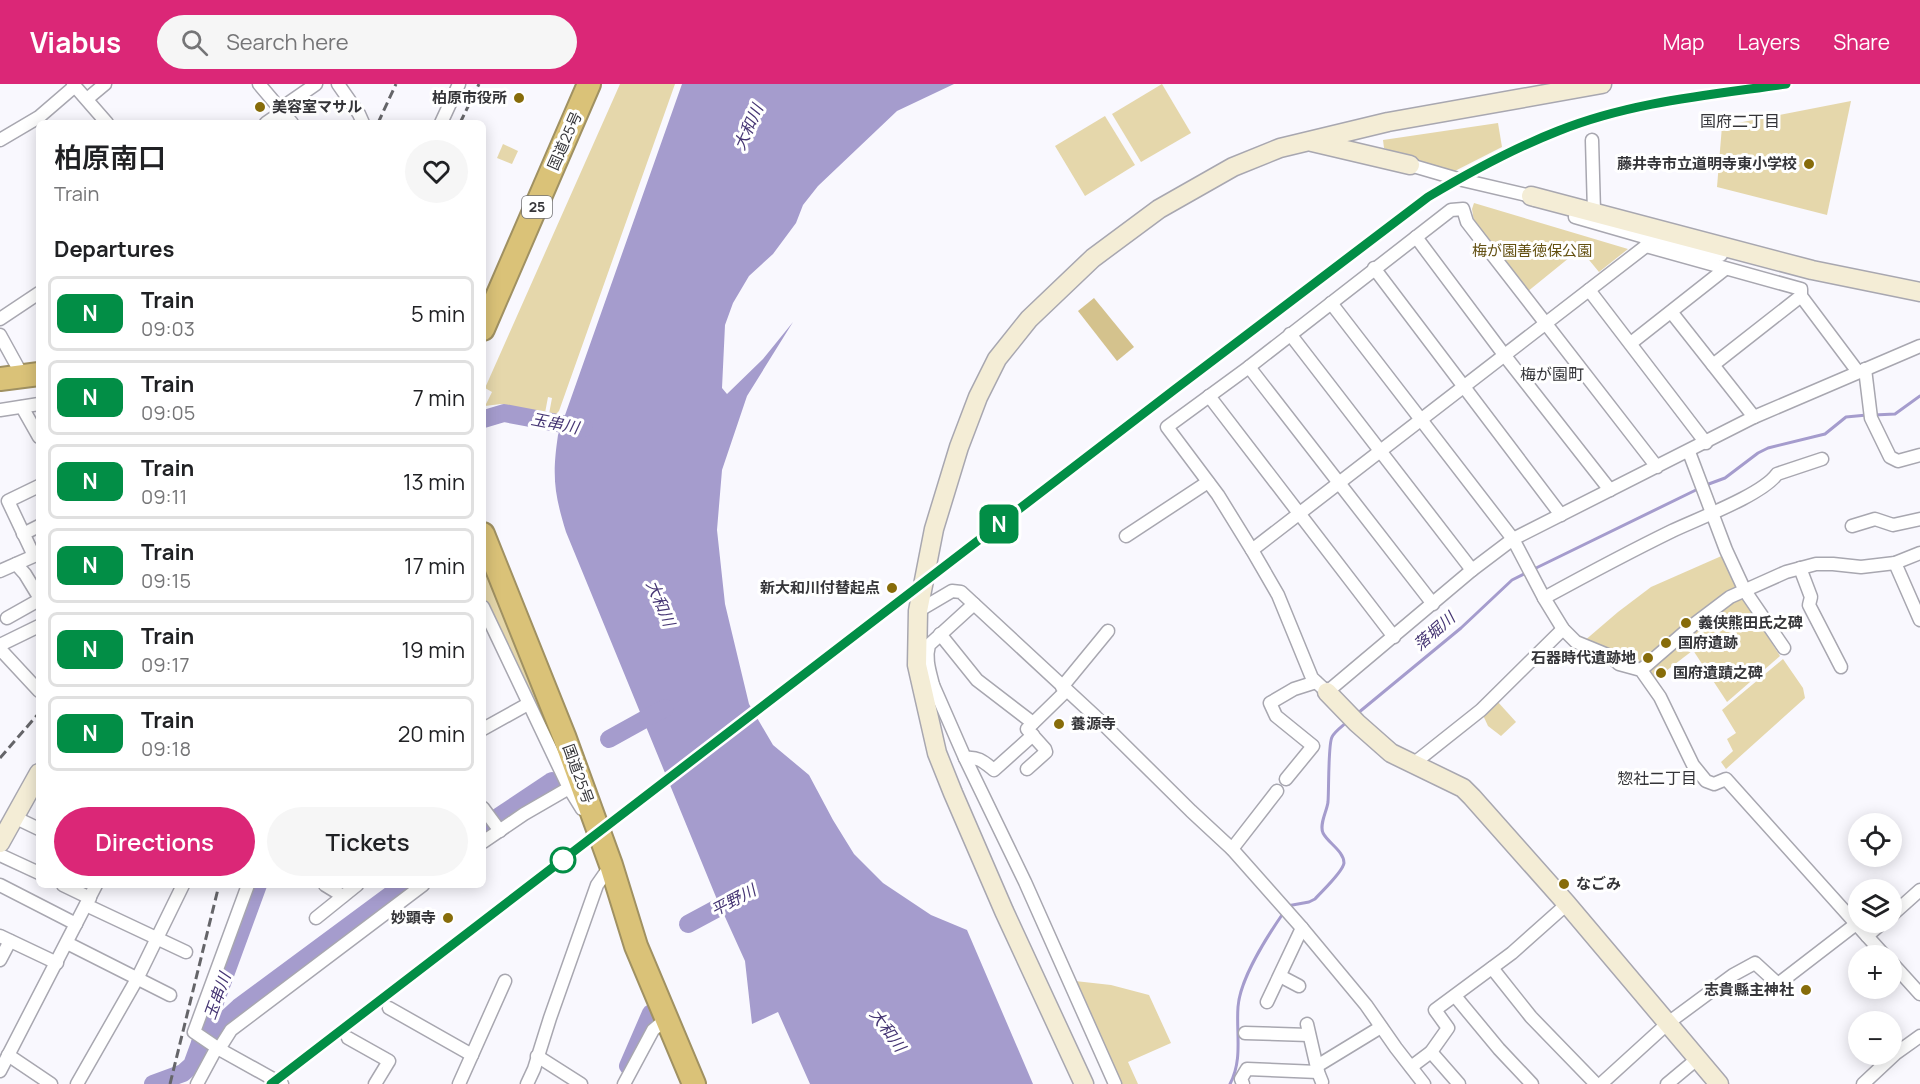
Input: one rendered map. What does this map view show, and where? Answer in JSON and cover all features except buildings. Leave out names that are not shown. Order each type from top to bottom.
[{"type":"highway","name":"国道25号","points":[[486,322],[589,84]]},
{"type":"highway","name":"国道25号","points":[[486,541],[564,736],[611,865],[636,946],[694,1084]]},
{"type":"street","points":[[87,99],[105,84]]},
{"type":"street","points":[[259,84],[289,120]]},
{"type":"street","points":[[269,120],[316,84]]},
{"type":"street","points":[[338,84],[362,120]]},
{"type":"street","points":[[442,120],[459,84]]},
{"type":"street","points":[[1084,1084],[1004,911],[949,783],[937,753],[919,673],[916,634],[918,611],[934,529],[959,447],[978,397],[997,359],[1019,330],[1059,288],[1093,258],[1159,209],[1233,167],[1280,148],[1305,141],[1602,84]]},
{"type":"street","points":[[0,140],[39,117],[74,85],[104,120]]},
{"type":"street","points":[[1373,155],[1374,126]]},
{"type":"street","points":[[1592,140],[1594,213]]},
{"type":"street","points":[[1305,141],[1373,155],[1458,179],[1531,195],[1765,257],[1814,273],[1920,292]]},
{"type":"street","points":[[1531,195],[1544,208],[1725,269],[1801,289],[1801,296],[1862,370],[1871,418],[1890,458],[1898,461],[1920,455]]},
{"type":"street","points":[[1658,467],[1467,222],[1463,209],[1451,210],[1249,367],[1167,427],[1208,482],[1278,595],[1312,678],[1391,753],[1468,792],[1567,904],[1719,1084]]},
{"type":"street","points":[[1416,237],[1610,490]]},
{"type":"street","points":[[1647,242],[1753,263],[1765,257]]},
{"type":"street","points":[[1252,550],[1547,324],[1647,242]]},
{"type":"street","points":[[1374,268],[1561,515]]},
{"type":"street","points":[[1631,343],[1725,269]]},
{"type":"street","points":[[1589,290],[1706,443]]},
{"type":"street","points":[[0,319],[36,295]]},
{"type":"street","points":[[1713,365],[1801,296]]},
{"type":"street","points":[[1331,303],[1422,418],[1513,539],[1563,629],[1576,642],[1610,656],[1619,664],[1641,670],[1660,697],[1694,765],[1706,781],[1714,784],[1725,779],[1848,915]]},
{"type":"street","points":[[1672,313],[1754,417]]},
{"type":"street","points":[[1290,334],[1472,570]]},
{"type":"street","points":[[0,335],[20,376]]},
{"type":"street","points":[[1286,779],[1313,746],[1276,716],[1270,703],[1294,689],[1321,687],[1394,637],[1472,570],[1513,539],[1689,452],[1754,417],[1920,346]]},
{"type":"street","points":[[1249,367],[1433,604]]},
{"type":"street","points":[[1209,396],[1394,637]]},
{"type":"street","points":[[0,410],[36,405]]},
{"type":"street","points":[[22,407],[36,432]]},
{"type":"street","points":[[1689,452],[1745,591],[1784,648]]},
{"type":"street","points":[[1544,598],[1673,530],[1712,513],[1773,480],[1777,474],[1822,459]]},
{"type":"street","points":[[1126,536],[1208,482]]},
{"type":"street","points":[[0,571],[36,556],[8,501],[36,487]]},
{"type":"street","points":[[1852,526],[1875,519],[1893,525],[1920,519]]},
{"type":"street","points":[[23,534],[36,528]]},
{"type":"street","points":[[1641,670],[1693,625],[1730,597],[1786,572],[1833,564],[1861,567],[1895,563],[1920,553]]},
{"type":"street","points":[[1895,563],[1920,620]]},
{"type":"street","points":[[16,564],[25,574],[36,594]]},
{"type":"street","points":[[1800,568],[1811,597],[1809,605],[1840,667]]},
{"type":"street","points":[[918,611],[952,591],[961,592],[974,604],[1232,849],[1366,1005],[1424,1084]]},
{"type":"street","points":[[0,607],[3,620],[36,601]]},
{"type":"street","points":[[974,604],[929,645],[927,652],[933,685],[965,758],[1025,882],[1115,1084]]},
{"type":"street","points":[[486,613],[569,788],[585,814],[594,818]]},
{"type":"street","points":[[36,628],[0,647],[36,688]]},
{"type":"street","points":[[1413,764],[1481,710],[1563,629]]},
{"type":"street","points":[[965,758],[980,759],[994,770],[1033,729],[1108,631]]},
{"type":"street","points":[[940,634],[977,680],[1033,729],[1046,748],[1046,753],[1027,769]]},
{"type":"street","points":[[919,673],[933,685]]},
{"type":"street","points":[[486,724],[528,704]]},
{"type":"street","points":[[0,843],[36,777]]},
{"type":"street","points":[[486,840],[569,788]]},
{"type":"street","points":[[1232,849],[1277,791]]},
{"type":"street","points":[[486,812],[499,830]]},
{"type":"street","points":[[14,817],[36,828]]},
{"type":"street","points":[[0,855],[36,872]]},
{"type":"street","points":[[527,1084],[597,885],[611,865]]},
{"type":"street","points":[[0,885],[76,924]]},
{"type":"street","points":[[67,888],[88,902],[186,952]]},
{"type":"street","points":[[0,1071],[95,888]]},
{"type":"street","points":[[77,1084],[137,979],[182,888]]},
{"type":"street","points":[[247,888],[194,1032],[282,1084]]},
{"type":"street","points":[[330,888],[343,896]]},
{"type":"street","points":[[316,918],[353,888]]},
{"type":"street","points":[[197,1084],[215,1046],[231,1030],[417,888]]},
{"type":"street","points":[[1902,906],[1920,890]]},
{"type":"street","points":[[1411,1067],[1431,1052],[1448,1028],[1435,1010],[1492,968],[1567,904]]},
{"type":"street","points":[[1267,1002],[1302,928]]},
{"type":"street","points":[[1601,1084],[1668,1023],[1733,975],[1755,963],[1778,984],[1848,930]]},
{"type":"street","points":[[1864,933],[1875,945]]},
{"type":"street","points":[[1867,936],[1870,933]]},
{"type":"street","points":[[0,960],[5,938],[57,963]]},
{"type":"street","points":[[67,943],[170,995]]},
{"type":"street","points":[[1492,968],[1531,1017],[1596,1084]]},
{"type":"street","points":[[1902,974],[1920,994]]},
{"type":"street","points":[[1280,976],[1299,986]]},
{"type":"street","points":[[459,1084],[505,981]]},
{"type":"street","points":[[1455,996],[1499,1049],[1533,1084]]},
{"type":"street","points":[[389,1008],[472,1055]]},
{"type":"street","points":[[624,1084],[653,1030],[666,1019]]},
{"type":"street","points":[[1243,1084],[1241,1079],[1247,1069],[1319,1073],[1381,1027]]},
{"type":"street","points":[[1245,1033],[1308,1029],[1319,1073]]},
{"type":"street","points":[[1863,1084],[1895,1054],[1920,1036]]},
{"type":"street","points":[[348,1038],[389,1061],[375,1084]]},
{"type":"street","points":[[1431,1052],[1459,1084]]},
{"type":"street","points":[[8,1055],[51,1084]]},
{"type":"street","points":[[537,1056],[581,1084]]},
{"type":"street","points":[[1668,1084],[1697,1059]]},
{"type":"street","points":[[1284,1071],[1290,1084]]},
{"type":"green space","points":[[620,84],[675,84],[559,411],[556,414],[549,414],[552,398],[548,397],[545,413],[501,404],[486,406],[492,392],[486,389]]},
{"type":"green space","points":[[1162,84],[1191,133],[1141,162],[1112,114]]},
{"type":"green space","points":[[1851,101],[1827,215],[1717,187],[1722,126]]},
{"type":"green space","points":[[1105,116],[1135,165],[1085,196],[1055,146]]},
{"type":"green space","points":[[1498,123],[1502,147],[1449,174],[1384,148],[1383,140]]},
{"type":"green space","points":[[503,144],[518,151],[512,164],[497,158]]},
{"type":"green space","name":"梅が園善徳保公園","points":[[1474,203],[1628,249],[1599,272],[1580,249],[1527,292],[1474,222],[1472,209]]},
{"type":"green space","points":[[1726,554],[1742,589],[1641,666],[1627,664],[1583,642],[1651,587]]},
{"type":"green space","points":[[486,570],[571,785],[486,602]]},
{"type":"green space","points":[[1744,599],[1780,656],[1727,702],[1685,638],[1730,602]]},
{"type":"green space","points":[[1682,637],[1692,651],[1653,681],[1645,670]]},
{"type":"green space","points":[[1783,659],[1803,688],[1805,698],[1726,769],[1721,762],[1733,751],[1727,739],[1736,733],[1722,710]]},
{"type":"green space","points":[[1497,701],[1516,722],[1501,736],[1488,726],[1482,713]]},
{"type":"green space","points":[[1075,981],[1111,985],[1149,995],[1171,1043],[1128,1062],[1138,1084],[1122,1084]]},
{"type":"shaded area","points":[[1094,298],[1134,347],[1117,361],[1078,311]]},
{"type":"water","name":"大和川","points":[[682,84],[954,84],[897,111],[818,186],[803,205],[796,223],[773,254],[749,276],[733,303],[725,325],[722,388],[727,394],[763,359],[793,322],[747,396],[722,470],[717,530],[725,604],[749,704],[773,745],[809,775],[854,854],[883,883],[931,915],[967,930],[1033,1084],[810,1084],[778,1012],[752,1024],[745,961],[716,897],[566,532],[555,484],[558,435]]},
{"type":"waterway","name":"落堀川","points":[[1874,415],[1895,414],[1920,396]]},
{"type":"waterway","name":"玉串川","points":[[486,418],[504,413],[584,428]]},
{"type":"waterway","name":"落堀川","points":[[1706,485],[1725,478],[1768,448],[1825,434],[1846,417],[1867,415]]},
{"type":"waterway","name":"落堀川","points":[[1534,569],[1700,488]]},
{"type":"waterway","name":"落堀川","points":[[1358,713],[1461,628],[1512,580],[1528,572]]},
{"type":"waterway","points":[[609,739],[665,708]]},
{"type":"waterway","name":"落堀川","points":[[1287,906],[1315,899],[1343,867],[1344,863],[1339,851],[1325,837],[1322,826],[1328,802],[1331,741],[1335,733],[1348,721]]},
{"type":"waterway","points":[[486,825],[552,781]]},
{"type":"waterway","name":"玉串川","points":[[153,1084],[183,1073],[192,1065],[257,888]]},
{"type":"waterway","points":[[200,1043],[239,1007],[400,888]]},
{"type":"waterway","name":"平野川","points":[[688,924],[742,895]]},
{"type":"waterway","name":"落堀川","points":[[1230,1084],[1238,1056],[1240,996],[1249,971],[1284,912]]},
{"type":"waterway","name":"平野川","points":[[628,1066],[651,1013]]},
{"type":"railway","points":[[379,120],[396,84]]},
{"type":"railway","points":[[461,120],[479,84]]},
{"type":"railway","points":[[271,1084],[1428,197],[1508,153],[1585,121],[1642,106],[1786,84]]},
{"type":"railway","points":[[0,758],[36,716]]},
{"type":"railway","points":[[170,1084],[218,888]]},
{"type":"train","name":"N","points":[[271,1084],[328,1038],[1428,197],[1514,149],[1559,130],[1654,104],[1786,84]]},
{"type":"place","name":"柏原市役所","points":[[519,98]]},
{"type":"place","name":"美容室マサル","points":[[260,107]]},
{"type":"place","name":"藤井寺市立道明寺東小学校","points":[[1809,164]]},
{"type":"place","name":"新大和川付替起点","points":[[892,588]]},
{"type":"place","name":"義侠熊田氏之碑","points":[[1686,623]]},
{"type":"place","name":"国府遺跡","points":[[1666,643]]},
{"type":"place","name":"石器時代遺跡地","points":[[1648,658]]},
{"type":"place","name":"国府遺蹟之碑","points":[[1661,673]]},
{"type":"place","name":"養源寺","points":[[1059,724]]},
{"type":"place","name":"なごみ","points":[[1564,884]]},
{"type":"place","name":"妙顕寺","points":[[448,918]]},
{"type":"place","name":"志貴縣主神社","points":[[1806,990]]},
{"type":"district","name":"国府二丁目","points":[[1740,121]]},
{"type":"district","name":"梅が園町","points":[[1552,374]]},
{"type":"district","name":"惣社二丁目","points":[[1657,778]]}]
